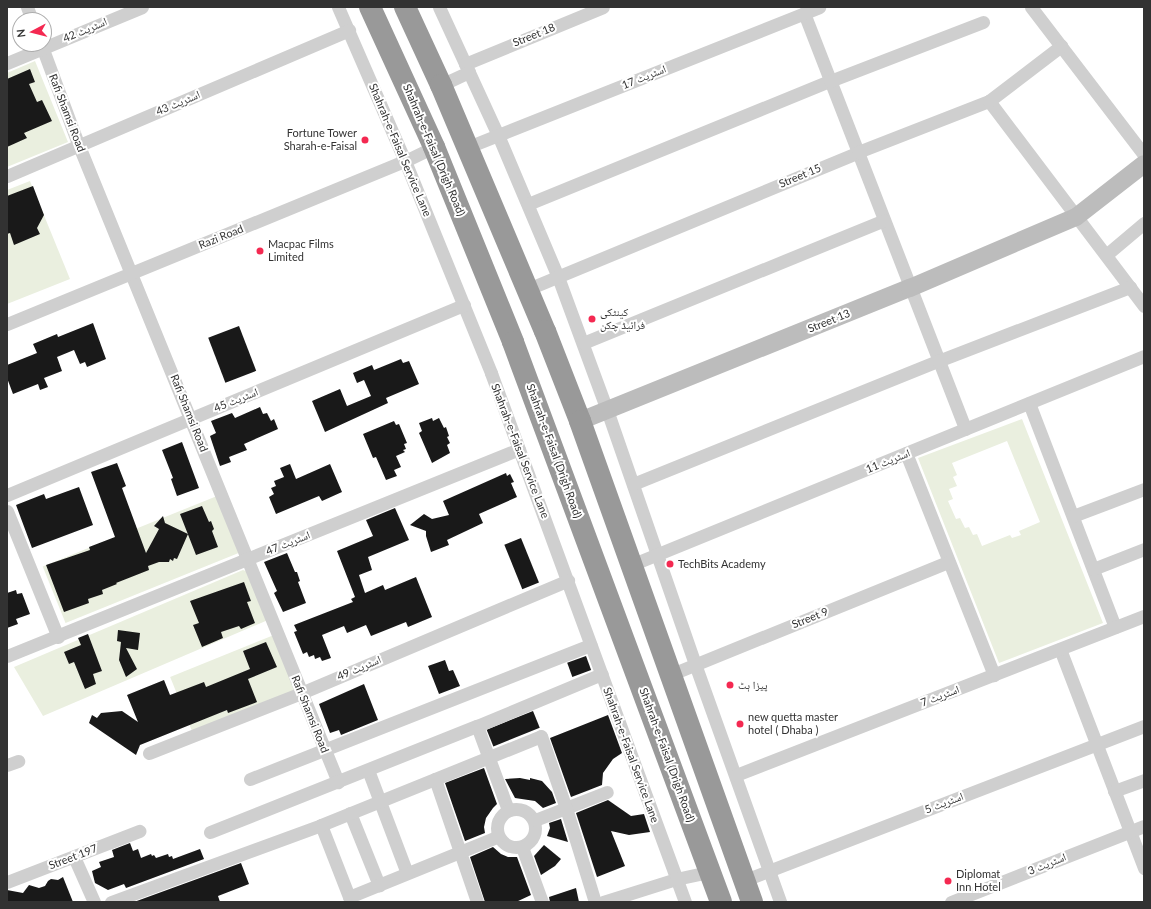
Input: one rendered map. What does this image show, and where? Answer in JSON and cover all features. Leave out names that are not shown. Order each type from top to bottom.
[{"type":"highway","name":"Shahrah-e-Faisal (Drigh Road)","points":[[370,7],[434,147],[513,342],[721,902]]},
{"type":"highway","points":[[405,7],[441,84],[468,147],[528,289],[580,421],[631,565],[672,674],[752,902]]},
{"type":"street","name":"اسٹریٹ 42","points":[[52,42],[142,7]]},
{"type":"street","name":"Shahrah-e-Faisal Service Lane","points":[[338,7],[405,161],[464,306],[568,580],[685,902]]},
{"type":"street","points":[[439,7],[498,135],[558,277],[607,410],[695,664],[736,775],[780,902]]},
{"type":"street","name":"Street 18","points":[[441,84],[467,68],[603,7]]},
{"type":"street","name":"اسٹریٹ 17","points":[[468,147],[819,7]]},
{"type":"street","points":[[1031,7],[1144,155]]},
{"type":"street","points":[[804,13],[965,429]]},
{"type":"street","points":[[528,204],[830,81],[983,22]]},
{"type":"street","name":"اسٹریٹ 43","points":[[7,176],[349,30]]},
{"type":"street","name":"Street 15","points":[[528,289],[858,152],[989,102],[1061,46]]},
{"type":"street","name":"اسٹریٹ 42","points":[[7,62],[29,52]]},
{"type":"street","name":"Rafi Shamsi Road","points":[[44,52],[79,146],[164,351],[338,782]]},
{"type":"street","points":[[989,102],[1144,306]]},
{"type":"street","name":"Razi Road","points":[[7,324],[405,161],[434,147]]},
{"type":"street","name":"Street 13","points":[[580,421],[910,288],[1076,217],[1144,164]]},
{"type":"street","points":[[582,342],[884,220]]},
{"type":"street","points":[[1106,255],[1144,223]]},
{"type":"street","points":[[633,484],[938,361],[1130,287]]},
{"type":"street","name":"اسٹریٹ 45","points":[[7,495],[190,418],[464,306]]},
{"type":"street","name":"اسٹریٹ 11","points":[[631,565],[1144,356]]},
{"type":"street","points":[[1029,403],[1115,627]]},
{"type":"street","name":"اسٹریٹ 47","points":[[7,656],[58,637],[519,449]]},
{"type":"street","points":[[906,453],[948,562],[994,674]]},
{"type":"street","points":[[1073,516],[1144,489]]},
{"type":"street","points":[[7,511],[58,637]]},
{"type":"street","points":[[1093,569],[1144,549]]},
{"type":"street","name":"Street 9","points":[[672,674],[948,562]]},
{"type":"street","name":"اسٹریٹ 49","points":[[149,753],[301,693],[568,580]]},
{"type":"street","name":"اسٹریٹ 7","points":[[736,775],[1144,616]]},
{"type":"street","points":[[250,779],[591,645]]},
{"type":"street","points":[[1060,649],[1144,868]]},
{"type":"street","points":[[210,832],[368,770],[602,674]]},
{"type":"street","points":[[477,726],[487,757],[508,810]]},
{"type":"street","name":"اسٹریٹ 5","points":[[745,880],[1144,726]]},
{"type":"street","points":[[111,902],[321,825],[541,736],[566,808],[595,902]]},
{"type":"street","points":[[368,770],[407,873]]},
{"type":"street","points":[[435,779],[477,902]]},
{"type":"street","points":[[1114,791],[1144,780]]},
{"type":"street","points":[[535,820],[607,792]]},
{"type":"street","points":[[514,808],[524,810],[535,820],[534,834],[528,843],[522,847],[513,848],[497,837],[496,828],[499,818],[508,810],[514,808]]},
{"type":"street","points":[[350,813],[379,885]]},
{"type":"street","points":[[321,825],[349,896],[379,885],[460,850],[497,837]]},
{"type":"street","name":"اسٹریٹ 3","points":[[951,902],[1144,826]]},
{"type":"street","name":"Street 197","points":[[7,882],[138,831]]},
{"type":"street","points":[[522,847],[539,901]]},
{"type":"street","points":[[74,857],[94,902]]},
{"type":"street","points":[[603,902],[676,879],[710,872]]},
{"type":"green space","points":[[35,61],[68,142],[7,167],[7,73]]},
{"type":"green space","points":[[30,181],[70,279],[7,304],[7,190]]},
{"type":"green space","points":[[1022,419],[1103,623],[999,663],[918,458]],"holes":[[[1007,441],[1040,522],[1019,531],[1021,535],[1012,538],[1010,535],[982,546],[977,534],[973,535],[969,527],[965,528],[960,518],[956,519],[948,501],[953,499],[949,489],[957,486],[953,477],[957,475],[952,463]]]},
{"type":"green space","points":[[217,496],[240,553],[66,623],[43,566]]},
{"type":"green space","points":[[243,570],[248,572],[268,620],[43,716],[14,667]]},
{"type":"green space","points":[[274,635],[296,690],[192,732],[170,677]]},
{"type":"building","points":[[30,69],[35,82],[29,84],[37,102],[42,100],[52,121],[24,133],[27,138],[7,147],[7,79]]},
{"type":"building","points":[[33,186],[44,215],[37,228],[40,234],[14,245],[10,233],[7,234],[7,196]]},
{"type":"building","points":[[93,323],[106,359],[87,367],[85,362],[80,364],[74,350],[57,357],[62,371],[44,378],[48,387],[40,390],[38,384],[13,394],[7,378],[7,365],[37,353],[33,344],[57,334],[58,337]]},
{"type":"building","points":[[239,326],[256,371],[225,383],[208,338]]},
{"type":"building","points":[[401,359],[403,363],[409,361],[419,384],[386,398],[388,403],[325,432],[312,401],[340,389],[347,406],[371,396],[364,380],[357,383],[353,373],[372,365],[374,370]]},
{"type":"building","points":[[260,407],[263,414],[267,413],[271,421],[274,419],[278,429],[244,444],[247,450],[229,457],[231,462],[220,466],[210,436],[216,433],[211,421],[232,413],[235,418]]},
{"type":"building","points":[[432,418],[433,421],[439,418],[444,428],[446,427],[449,436],[447,437],[450,443],[447,445],[450,453],[432,463],[419,433],[422,431],[419,423]]},
{"type":"building","points":[[394,421],[396,425],[399,424],[407,443],[404,444],[406,449],[403,450],[405,452],[396,456],[401,467],[394,470],[397,476],[386,480],[376,457],[373,458],[363,434]]},
{"type":"building","points":[[182,442],[199,488],[177,496],[171,479],[173,478],[162,450]]},
{"type":"building","points":[[117,463],[126,486],[122,488],[146,553],[159,529],[154,526],[163,516],[165,523],[188,534],[177,559],[174,558],[173,561],[170,559],[169,562],[159,562],[148,566],[149,570],[102,590],[103,594],[88,599],[89,603],[64,612],[46,565],[90,550],[89,547],[115,537],[91,472]]},
{"type":"building","points":[[290,464],[296,479],[330,464],[342,492],[322,501],[319,496],[276,514],[269,497],[274,494],[271,488],[276,486],[274,481],[284,477],[280,468]]},
{"type":"building","points":[[506,473],[507,476],[510,474],[514,482],[511,483],[517,497],[479,514],[483,523],[447,540],[449,545],[431,552],[426,531],[410,525],[424,514],[432,519],[449,515],[443,501]]},
{"type":"building","points":[[79,487],[93,525],[32,548],[16,505],[44,494],[46,499]]},
{"type":"building","points":[[202,506],[209,522],[211,521],[214,529],[212,531],[218,547],[196,555],[180,514]]},
{"type":"building","points":[[395,508],[409,540],[368,557],[372,570],[359,575],[365,593],[383,585],[385,590],[416,577],[432,617],[408,627],[406,622],[371,636],[366,625],[347,633],[344,626],[322,635],[331,658],[322,661],[320,657],[315,659],[314,655],[309,657],[307,652],[303,654],[294,632],[297,631],[294,625],[353,602],[351,599],[355,597],[337,551],[373,536],[366,520]]},
{"type":"building","points":[[521,538],[539,583],[522,589],[504,545]]},
{"type":"building","points":[[287,553],[295,572],[297,572],[300,581],[298,582],[306,603],[283,612],[274,593],[277,591],[264,562]]},
{"type":"building","points":[[244,582],[251,601],[247,602],[255,623],[241,629],[239,626],[221,632],[223,638],[202,647],[193,625],[199,623],[190,601]]},
{"type":"building","points":[[16,590],[17,594],[22,593],[30,614],[16,619],[18,624],[7,628],[7,593]]},
{"type":"building","points":[[118,630],[140,633],[138,650],[126,648],[137,669],[126,677],[119,660],[121,642],[117,641]]},
{"type":"building","points":[[88,634],[102,671],[93,674],[96,684],[85,689],[74,662],[69,664],[64,652],[81,645],[78,638]]},
{"type":"building","points":[[266,642],[277,667],[248,679],[257,702],[228,713],[227,710],[140,745],[136,755],[89,723],[92,715],[97,718],[101,713],[122,711],[138,722],[127,695],[164,680],[170,695],[204,682],[206,687],[250,669],[243,651]]},
{"type":"building","points":[[586,656],[591,670],[572,677],[567,663]]},
{"type":"building","points":[[445,660],[449,671],[453,670],[460,686],[439,694],[428,666]]},
{"type":"building","points":[[364,684],[378,720],[341,735],[339,730],[330,733],[319,704]]},
{"type":"building","points":[[533,711],[540,728],[493,746],[487,730]]},
{"type":"building","points":[[608,715],[622,753],[613,759],[603,773],[602,785],[571,797],[550,738]]},
{"type":"building","points":[[484,768],[497,804],[486,818],[484,827],[485,833],[465,841],[445,783]]},
{"type":"building","points":[[520,778],[530,780],[530,778],[542,781],[552,792],[556,803],[543,808],[535,801],[515,798],[505,779]]},
{"type":"building","points":[[608,800],[631,816],[644,814],[650,832],[629,835],[611,831],[625,866],[597,877],[576,813]]},
{"type":"building","points":[[561,819],[568,842],[547,836],[550,828],[549,823]]},
{"type":"building","points":[[130,843],[133,851],[138,849],[141,858],[151,854],[156,858],[168,854],[169,857],[172,856],[173,859],[200,849],[204,859],[126,888],[124,884],[108,890],[95,883],[92,871],[101,867],[99,862],[114,857],[112,850]]},
{"type":"building","points":[[544,845],[561,859],[555,866],[541,875],[534,856]]},
{"type":"building","points":[[493,847],[501,854],[508,857],[517,857],[531,895],[516,902],[485,902],[470,857]]},
{"type":"building","points":[[241,863],[249,884],[218,896],[220,902],[134,902]]},
{"type":"building","points":[[63,877],[73,902],[7,902],[7,890],[23,893],[29,885],[39,888],[45,886],[51,879],[58,880]]},
{"type":"building","points":[[576,888],[579,902],[550,902],[549,897]]},
{"type":"place","name":"Fortune Tower Sharah-e-Faisal","points":[[365,140]]},
{"type":"place","name":"Macpac Films Limited","points":[[260,251]]},
{"type":"place","name":"کینٹکی فرائیڈ چکن","points":[[592,319]]},
{"type":"place","name":"TechBits Academy","points":[[670,564]]},
{"type":"place","name":"پیزا ہٹ","points":[[730,685]]},
{"type":"place","name":"new quetta master hotel ( Dhaba )","points":[[740,724]]},
{"type":"place","name":"Diplomat Inn Hotel","points":[[948,881]]}]
